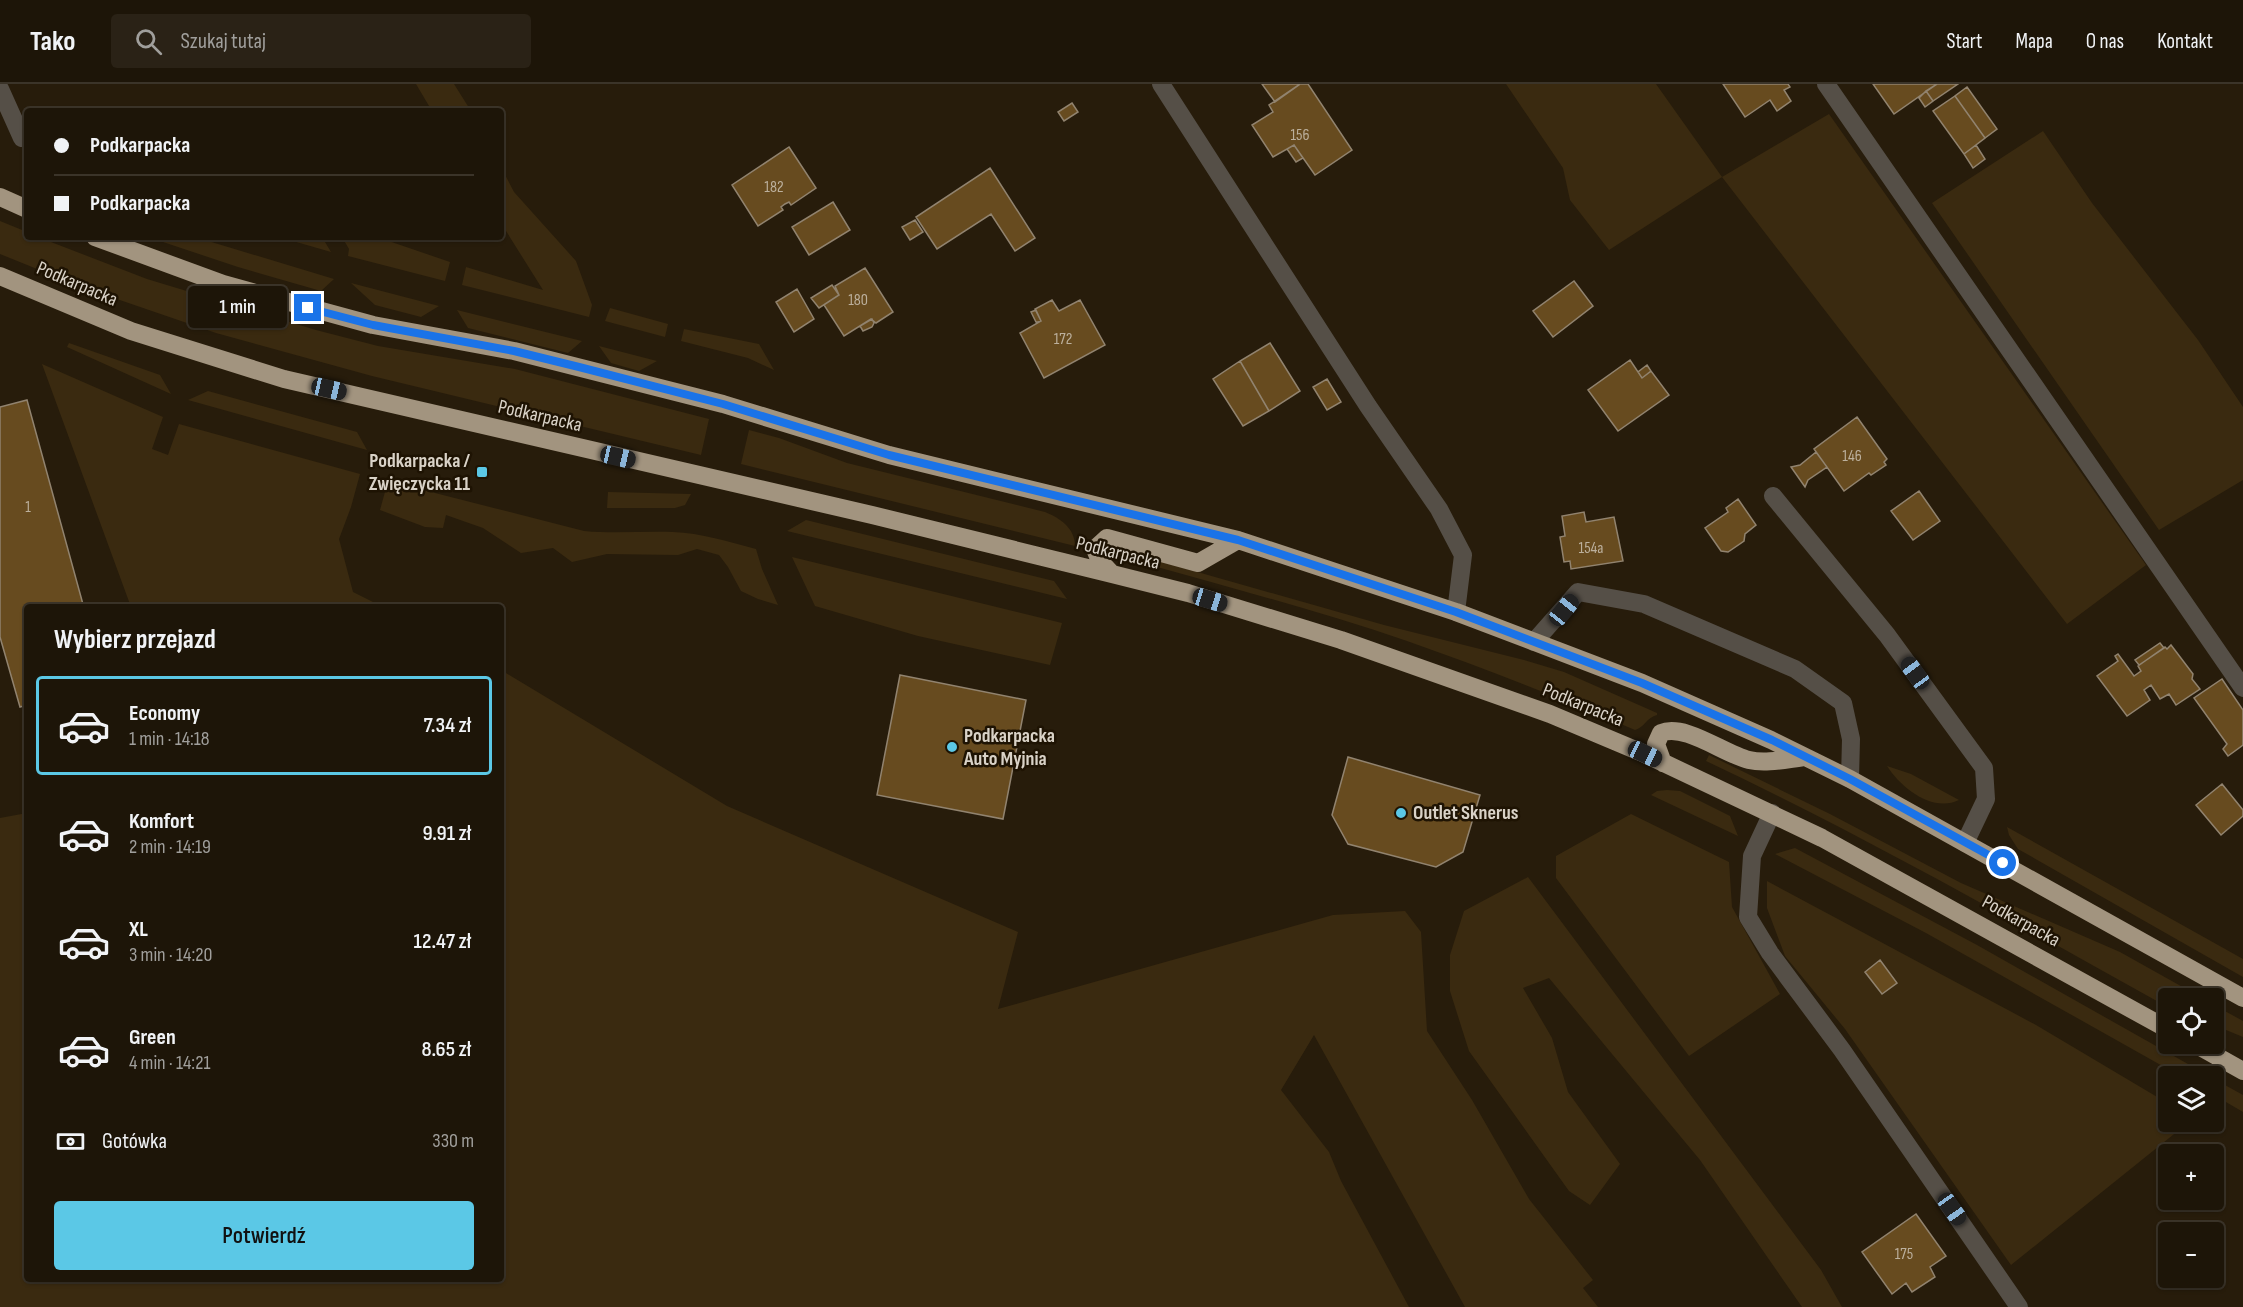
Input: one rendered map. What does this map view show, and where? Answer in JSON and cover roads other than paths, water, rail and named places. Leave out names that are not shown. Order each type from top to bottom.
[{"type":"highway","points":[[0,197],[24,208]]},
{"type":"highway","name":"Podkarpacka","points":[[103,240],[223,284],[373,325],[514,351],[568,364],[723,404],[889,455],[1238,540],[1456,612],[1642,683],[1850,779],[2243,998]]},
{"type":"highway","name":"Podkarpacka","points":[[0,276],[131,330],[284,379],[861,513],[1112,574],[1188,593],[1341,640],[1550,714],[1772,813],[1821,837],[2158,1023]]},
{"type":"highway","points":[[1112,574],[1100,561],[1095,549],[1107,538],[1198,562],[1238,540]]},
{"type":"highway","points":[[1663,763],[1656,744],[1661,733],[1667,730],[1683,733],[1749,760],[1804,757]]},
{"type":"highway","points":[[2213,1054],[2243,1071]]},
{"type":"street","points":[[1161,84],[1368,406],[1439,509],[1463,555],[1456,612]]},
{"type":"street","points":[[1826,84],[2243,688]]},
{"type":"street","points":[[0,89],[22,138]]},
{"type":"street","points":[[1773,496],[1887,635],[1984,768],[1986,799],[1965,843]]},
{"type":"street","points":[[1534,642],[1578,592],[1644,604],[1795,669],[1843,703],[1851,739],[1850,779]]},
{"type":"street","points":[[1772,813],[1752,856],[1748,917],[1770,953],[1842,1050],[2019,1307]]},
{"type":"place","name":"Podkarpacka / Zwięczycka 11","points":[[482,472]]},
{"type":"place","name":"Podkarpacka Auto Myjnia","points":[[952,747]]},
{"type":"place","name":"Outlet Sknerus","points":[[1401,813]]}]
